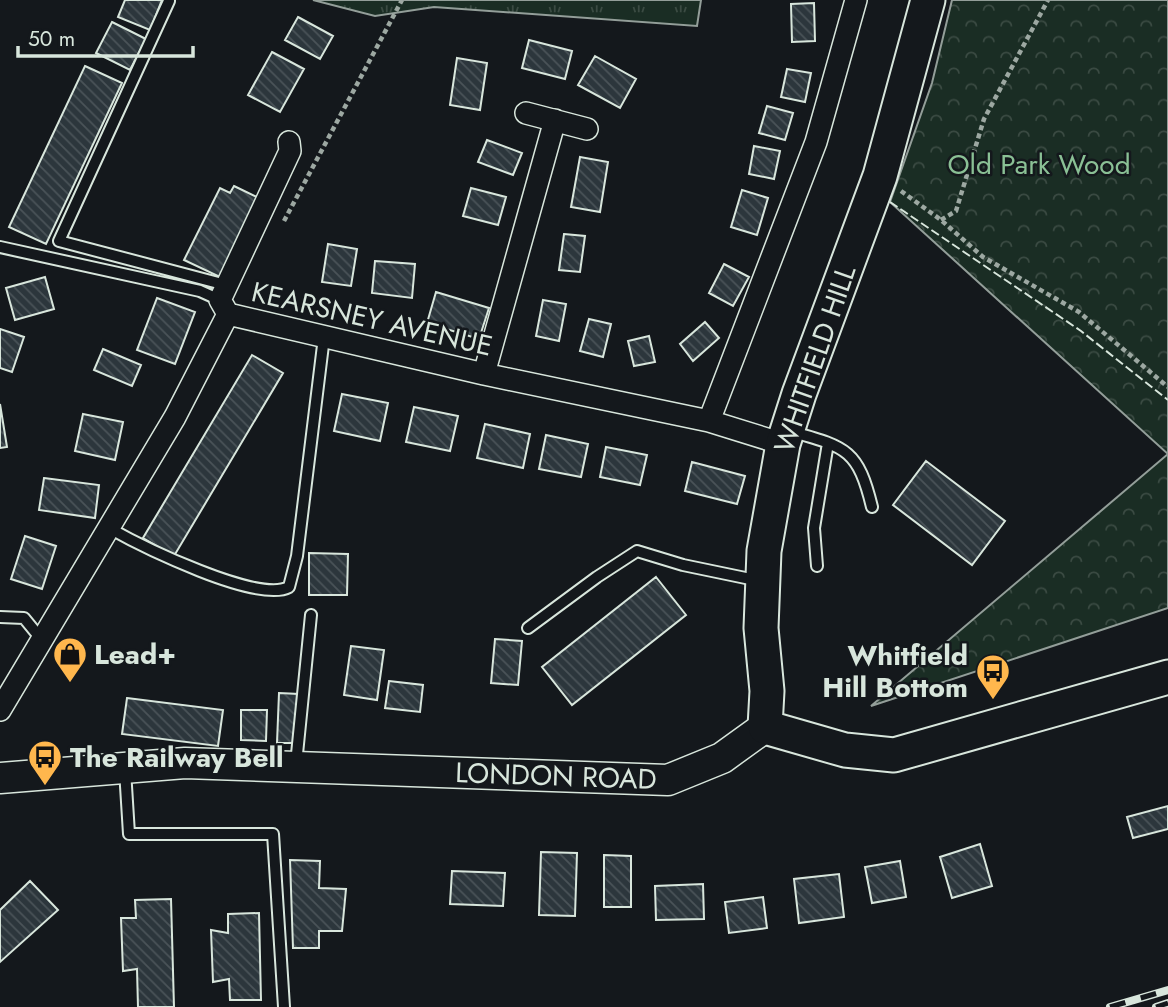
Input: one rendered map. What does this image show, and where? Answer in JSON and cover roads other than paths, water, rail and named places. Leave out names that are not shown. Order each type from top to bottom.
[{"type":"main road","name":"WHITFIELD HILL","points":[[765,727],[767,691],[761,628],[764,551],[785,437],[880,176],[928,0]]},
{"type":"main road","points":[[765,727],[845,750],[894,755],[1168,677]]},
{"type":"street","points":[[709,421],[817,142],[856,0]]},
{"type":"street","points":[[526,113],[587,129]]},
{"type":"street","points":[[484,374],[555,120]]},
{"type":"street","points":[[225,300],[290,151],[289,142]]},
{"type":"street","name":"KEARSNEY AVENUE","points":[[0,710],[175,417],[225,300],[324,337],[484,374],[785,437]]},
{"type":"street","name":"LONDON ROAD","points":[[0,778],[185,763],[668,780],[722,758],[765,727]]},
{"type":"lane","points":[[169,1],[60,241],[225,300]]},
{"type":"lane","points":[[0,247],[200,290],[225,300]]},
{"type":"lane","points":[[109,528],[175,562],[271,591],[289,587],[298,556],[324,337]]},
{"type":"lane","points":[[785,437],[828,443],[853,458],[864,471],[872,507]]},
{"type":"lane","points":[[817,566],[814,528],[828,443]]},
{"type":"lane","points":[[528,628],[637,551],[763,582]]},
{"type":"lane","points":[[295,766],[311,615]]},
{"type":"lane","points":[[0,617],[24,618],[42,640]]},
{"type":"lane","points":[[125,768],[129,834],[273,834],[284,1007]]},
{"type":"railway","points":[[1110,1007],[1168,990]]},
{"type":"railway","points":[[1156,1007],[1168,1003]]},
{"type":"place","name":"Lead+","points":[[70,684]]},
{"type":"place","name":"Whitfield Hill Bottom","points":[[993,701]]},
{"type":"place","name":"The Railway Bell","points":[[45,787]]},
{"type":"park label","name":"Old Park Wood","points":[[1039,164]]}]
